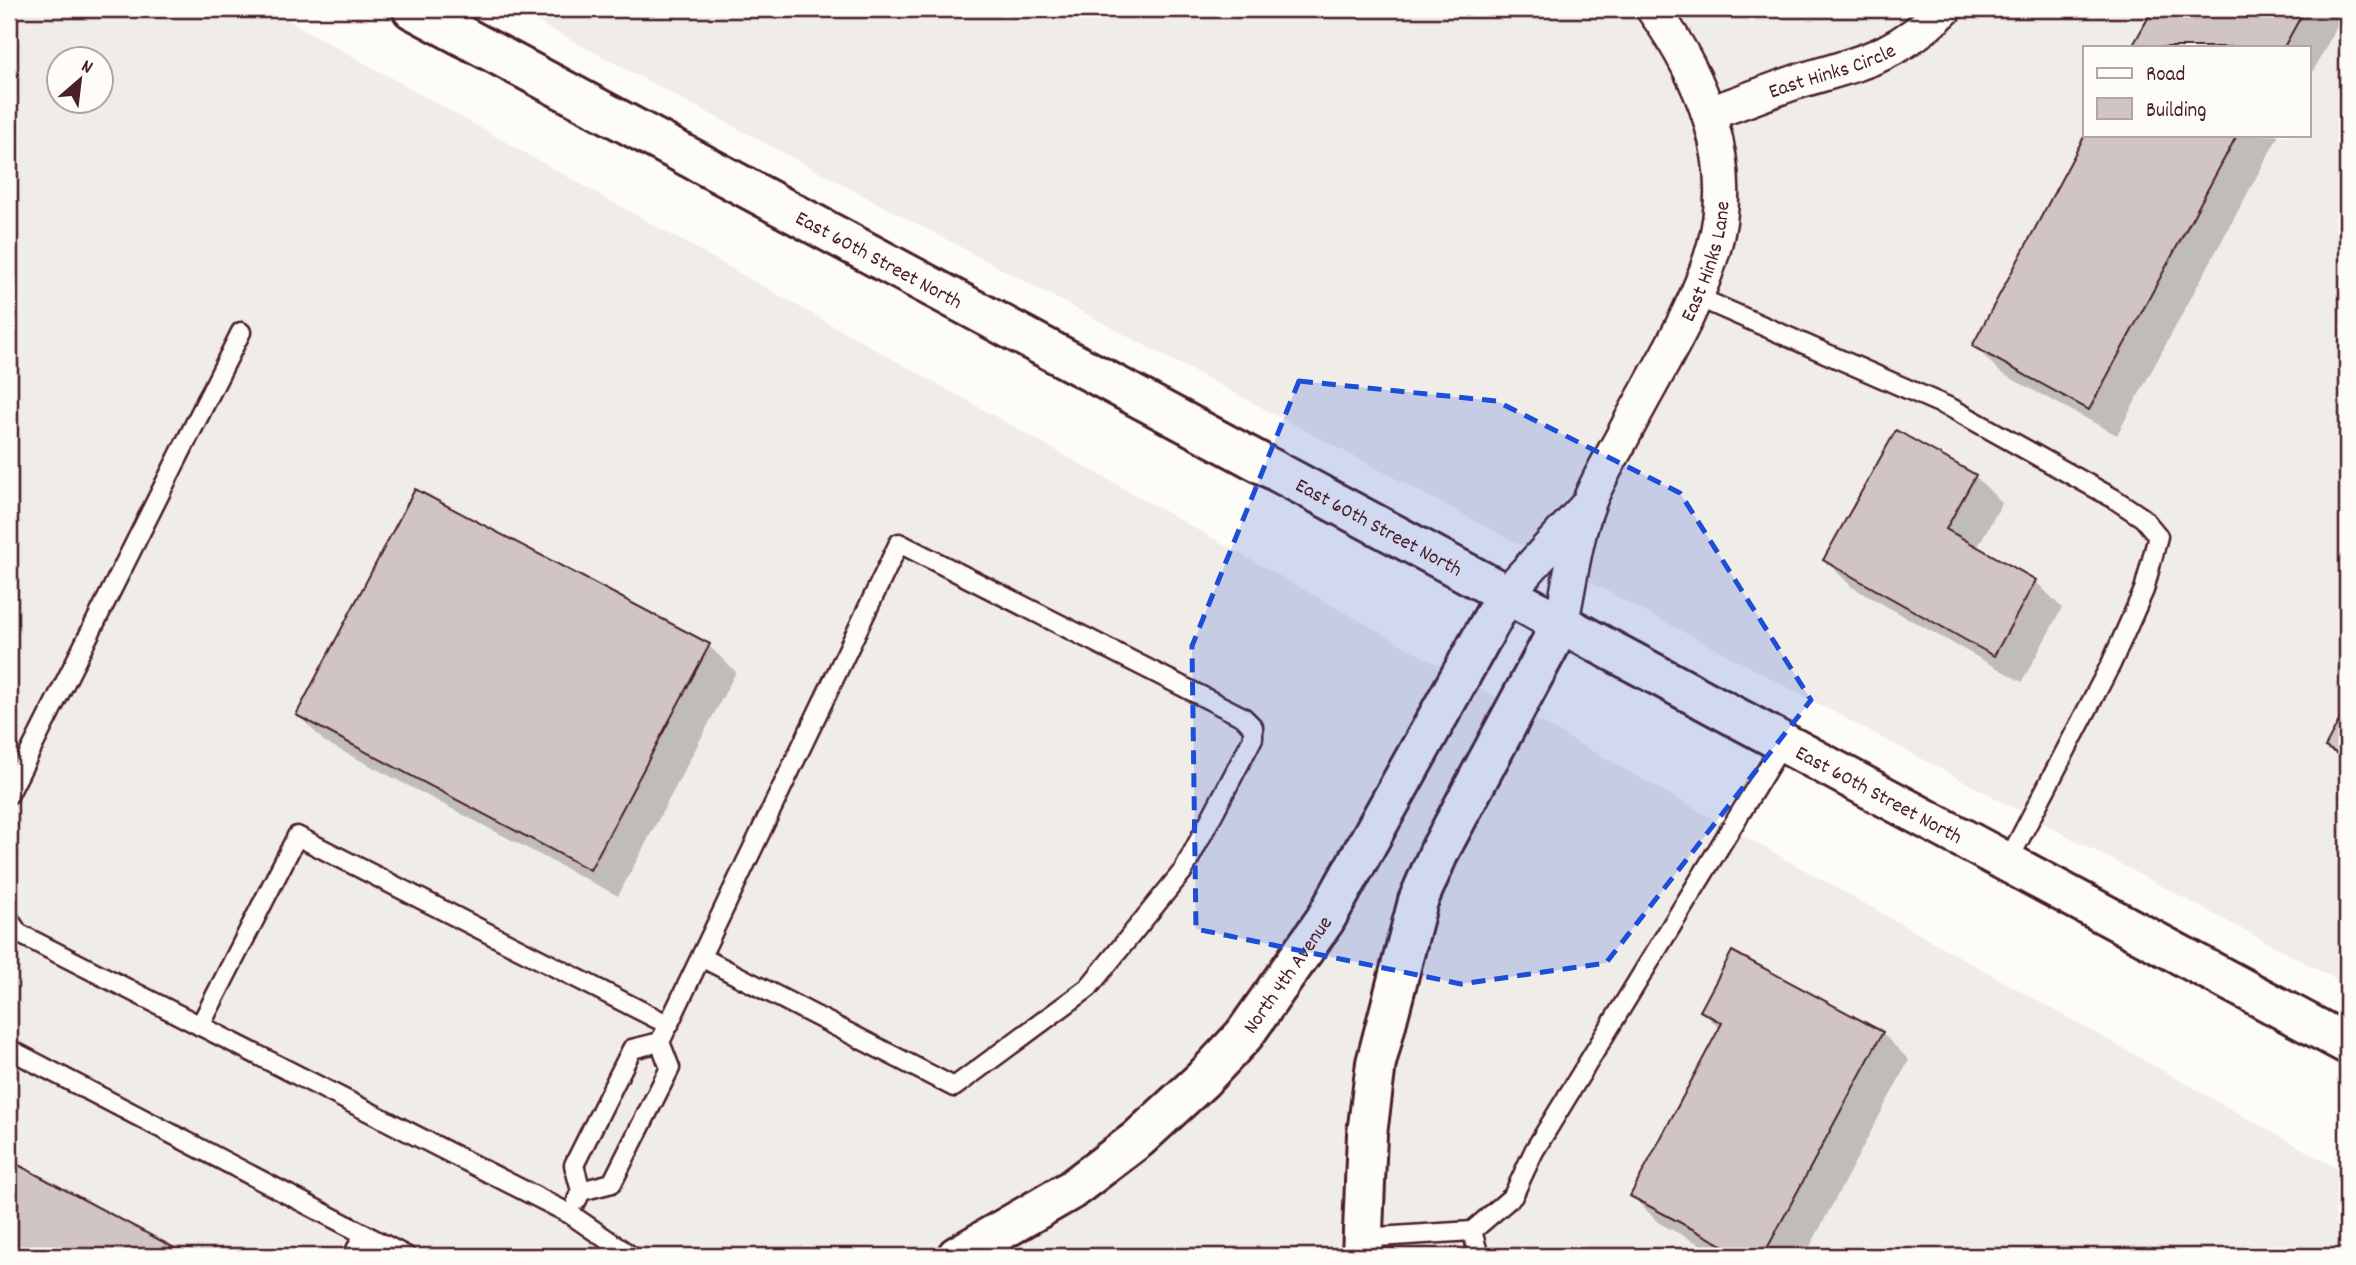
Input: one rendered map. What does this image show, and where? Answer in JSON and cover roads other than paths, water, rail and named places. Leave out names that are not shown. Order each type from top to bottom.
[{"type":"main road","name":"East 60th Street North","points":[[412,9],[2347,1044]]},
{"type":"main road","name":"North 4th Avenue","points":[[957,1256],[1071,1190],[1138,1139],[1202,1080],[1244,1035],[1325,920],[1506,594]]},
{"type":"main road","points":[[1362,1247],[1367,1134],[1376,1063],[1418,901],[1440,850],[1561,624]]},
{"type":"street","name":"East Hinks Lane","points":[[1561,624],[1587,506],[1695,296],[1715,246],[1722,195],[1718,142],[1682,48],[1653,9]]},
{"type":"street","name":"East Hinks Circle","points":[[1709,113],[1795,83],[1861,65],[1900,46],[1945,9]]},
{"type":"street","name":"East Hinks Lane","points":[[1506,594],[1587,506]]},
{"type":"lane","points":[[1695,296],[1953,409],[2113,498],[2143,518],[2158,536],[2144,590],[2111,664],[2007,863]]},
{"type":"lane","points":[[9,794],[241,332]]},
{"type":"lane","points":[[570,1214],[581,1191],[574,1165],[632,1049],[660,1042],[669,1025],[701,957],[899,543],[1101,643],[1243,717],[1253,727],[1253,738],[1183,872],[1088,988],[954,1087],[701,957]]},
{"type":"lane","points":[[1362,1247],[1472,1231],[1513,1196],[1534,1152],[1783,743]]},
{"type":"lane","points":[[200,1026],[297,836],[669,1025]]},
{"type":"lane","points":[[9,919],[18,933],[570,1214],[631,1256]]},
{"type":"lane","points":[[581,1191],[611,1183],[670,1068],[660,1042]]},
{"type":"lane","points":[[9,1049],[406,1256]]},
{"type":"lane","points":[[1472,1231],[1479,1256]]},
{"type":"lane","points":[[353,1256],[364,1234]]}]
